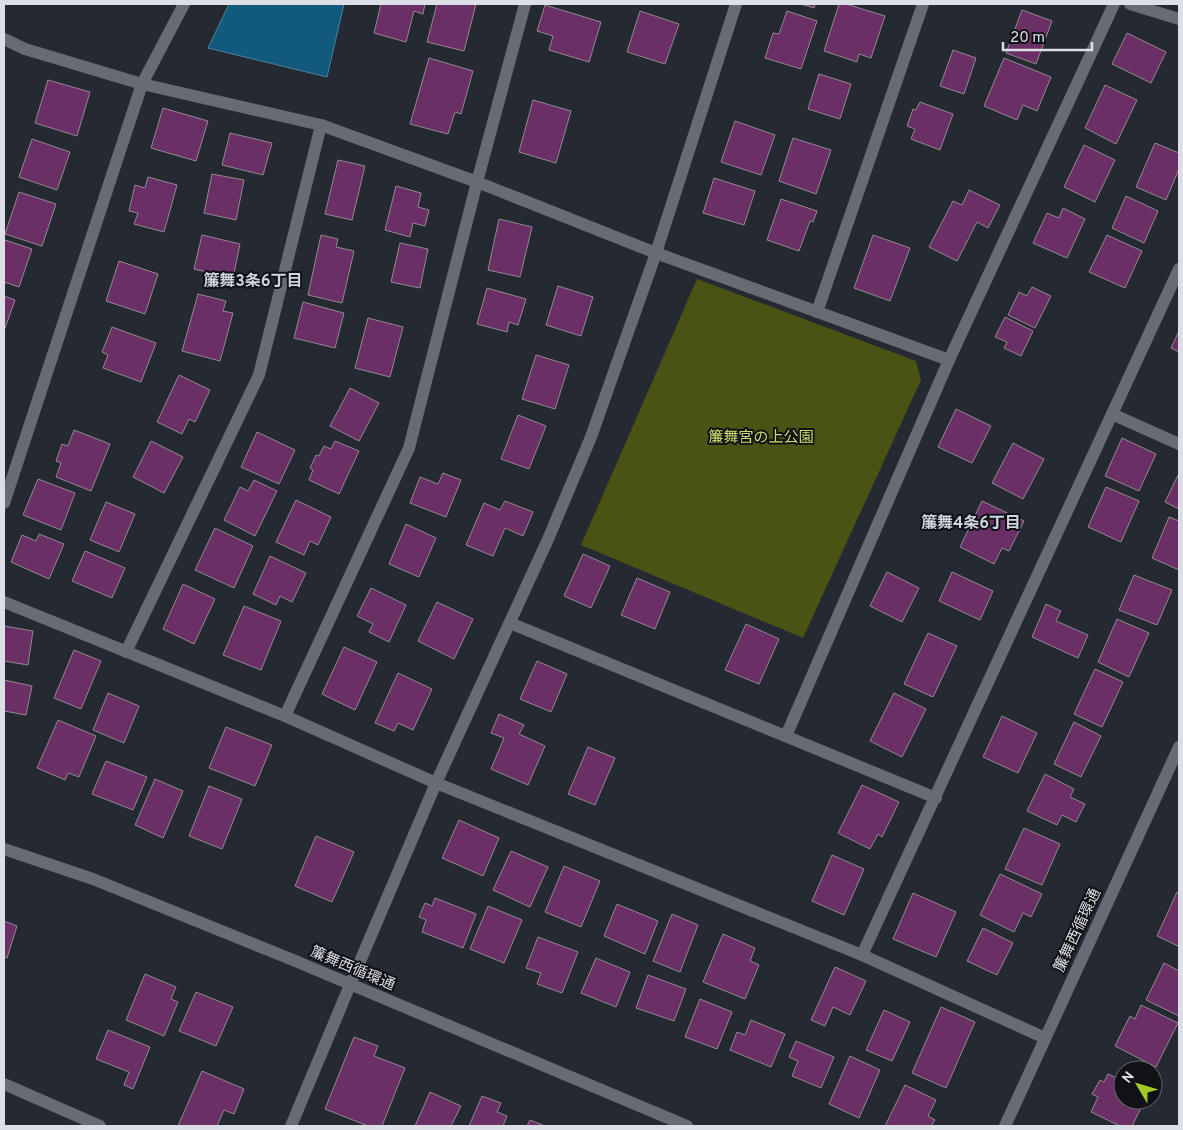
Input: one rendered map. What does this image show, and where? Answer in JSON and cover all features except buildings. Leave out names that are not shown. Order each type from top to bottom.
[{"type":"street","points":[[4,503],[142,84],[184,4]]},
{"type":"street","points":[[285,716],[409,448],[525,4]]},
{"type":"street","points":[[291,1126],[436,783],[549,537],[591,437],[656,253],[736,4]]},
{"type":"street","points":[[817,312],[923,4]]},
{"type":"street","points":[[786,736],[950,360],[1114,4]]},
{"type":"street","points":[[1130,4],[1179,19]]},
{"type":"street","points":[[4,39],[25,49],[142,84],[321,125],[477,182],[656,253],[950,360]]},
{"type":"street","points":[[126,652],[259,375],[321,125]]},
{"type":"street","points":[[862,955],[1179,269]]},
{"type":"street","points":[[1112,414],[1179,444]]},
{"type":"street","points":[[4,602],[285,716],[436,783],[862,955],[1045,1038]]},
{"type":"street","points":[[510,623],[936,798]]},
{"type":"street","name":"簾舞西循環通","points":[[1005,1126],[1179,747]]},
{"type":"street","name":"簾舞西循環通","points":[[4,849],[93,879],[350,984],[687,1126]]},
{"type":"street","points":[[4,1084],[100,1126]]},
{"type":"green space","name":"簾舞宮の上公園","points":[[697,279],[916,361],[921,380],[803,638],[581,545]]},
{"type":"water","points":[[229,4],[344,4],[327,77],[208,48]]},
{"type":"district","name":"簾舞3条6丁目","points":[[253,280]]},
{"type":"district","name":"簾舞4条6丁目","points":[[971,522]]}]
